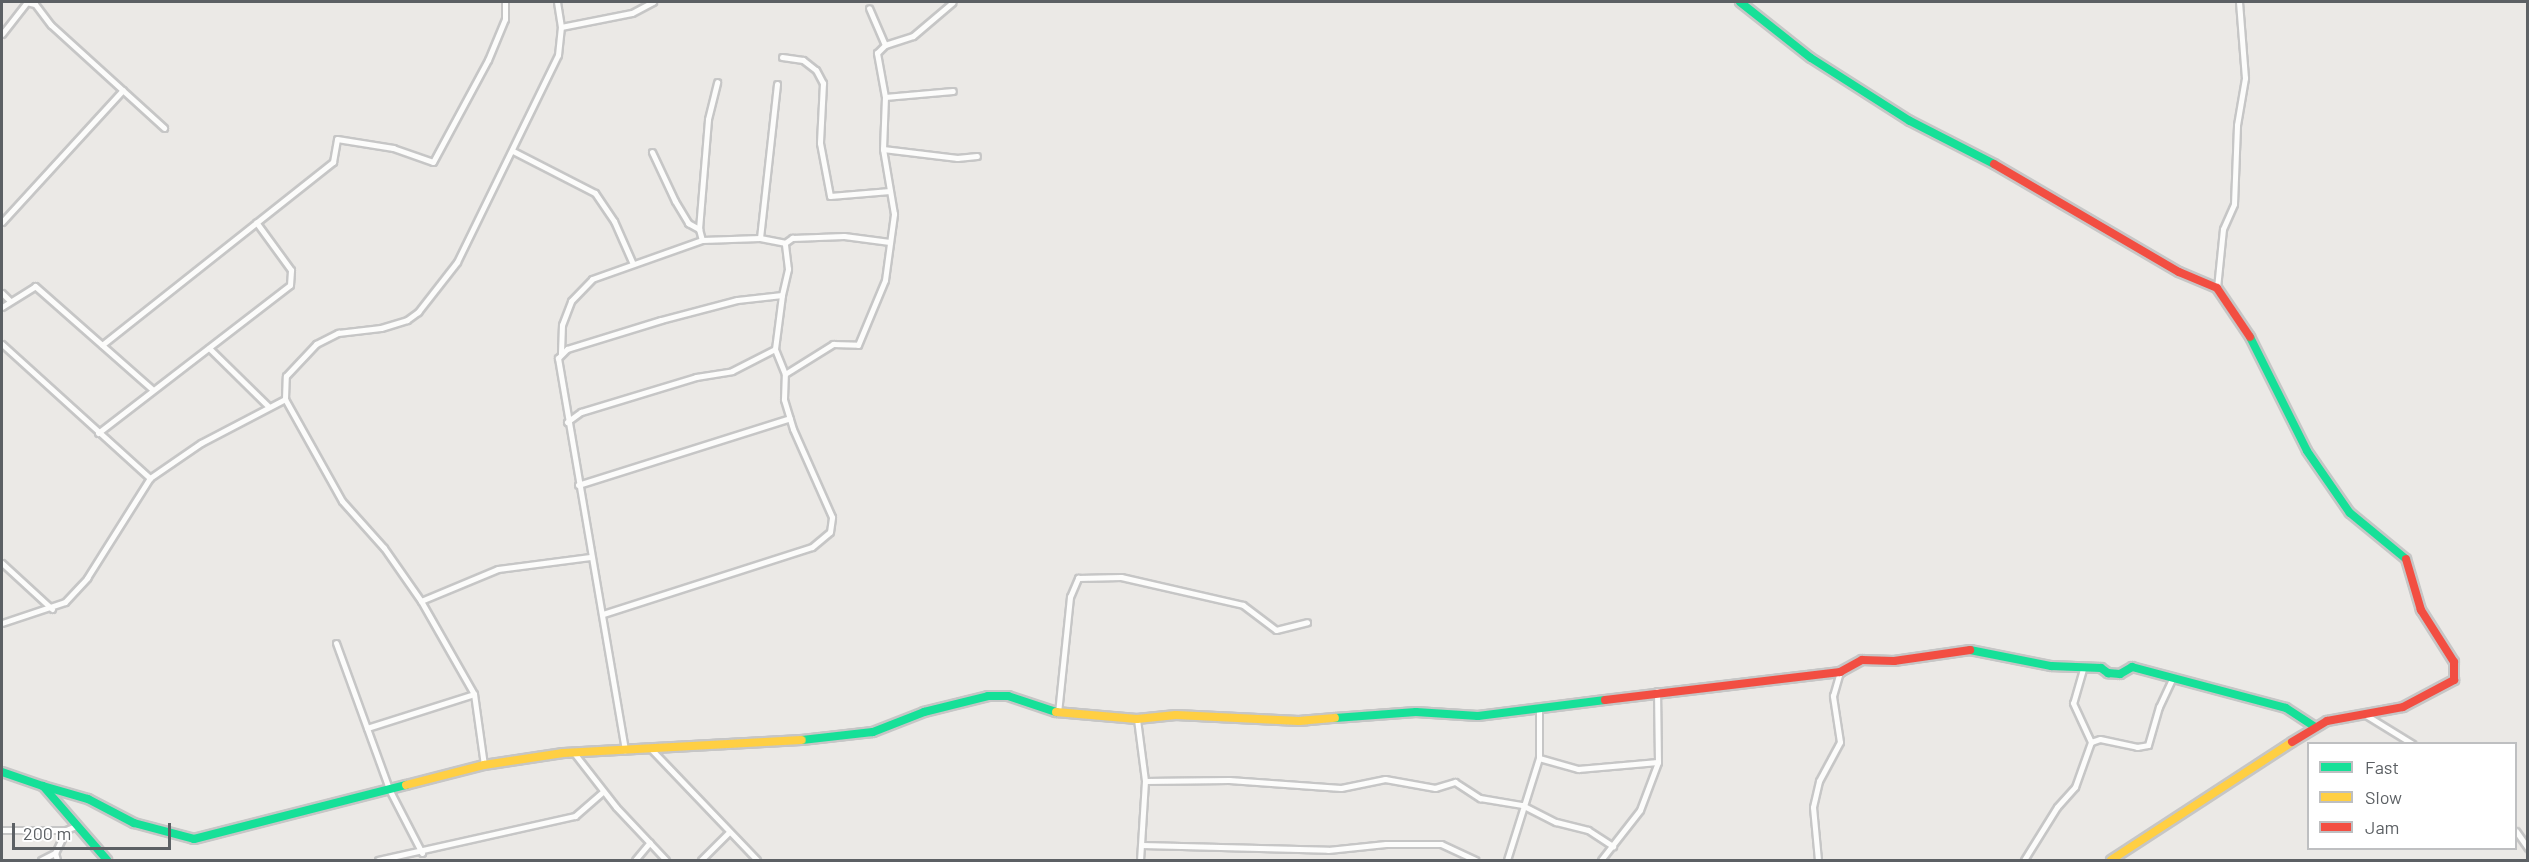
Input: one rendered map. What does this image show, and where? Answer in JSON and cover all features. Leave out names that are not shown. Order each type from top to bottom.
[{"type":"street","points":[[2,34],[26,2],[35,4],[51,25],[164,128]]},
{"type":"street","points":[[102,345],[333,162],[338,139],[393,148],[433,162],[488,60],[505,19],[505,2]]},
{"type":"street","points":[[484,765],[474,694],[421,601],[384,548],[342,501],[285,399],[286,376],[316,344],[338,333],[400,324],[418,312],[457,262],[460,247],[513,151],[558,55],[561,27],[557,2]]},
{"type":"street","points":[[561,27],[632,13],[653,2]]},
{"type":"street","points":[[785,374],[833,344],[858,345],[885,280],[894,214],[883,149],[885,97],[877,53],[885,45],[913,36],[953,2]]},
{"type":"street","points":[[1740,2],[1811,58],[1910,121],[2017,176],[2180,272],[2217,288],[2241,318],[2307,451],[2350,513],[2405,556],[2421,610],[2454,662],[2457,673],[2454,680],[2403,707],[2364,714],[2315,728],[2111,861]]},
{"type":"street","points":[[2217,288],[2223,230],[2234,204],[2238,126],[2245,78],[2239,2]]},
{"type":"street","points":[[869,8],[885,45]]},
{"type":"street","points":[[782,57],[803,60],[816,70],[823,83],[820,143],[830,196],[890,191]]},
{"type":"street","points":[[702,240],[699,229],[708,118],[717,82]]},
{"type":"street","points":[[760,238],[777,84]]},
{"type":"street","points":[[2,222],[123,90]]},
{"type":"street","points":[[885,97],[953,91]]},
{"type":"street","points":[[883,149],[957,158],[977,156]]},
{"type":"street","points":[[513,151],[595,193],[614,221],[633,264]]},
{"type":"street","points":[[652,152],[688,223],[699,229]]},
{"type":"street","points":[[98,433],[152,389],[290,285],[291,270],[256,222]]},
{"type":"street","points":[[625,750],[603,614],[590,557],[559,366],[561,325],[571,302],[592,279],[702,240],[760,238],[785,243],[792,238],[844,236],[890,242]]},
{"type":"street","points":[[603,614],[812,547],[827,537],[832,517],[790,418],[782,384],[785,374],[776,349],[782,295],[788,268],[785,243]]},
{"type":"street","points":[[2,307],[9,300],[35,286],[152,389]]},
{"type":"street","points":[[2,293],[9,300]]},
{"type":"street","points":[[561,353],[613,334],[711,306],[782,295]]},
{"type":"street","points":[[2,344],[150,478]]},
{"type":"street","points":[[209,348],[269,408]]},
{"type":"street","points":[[567,422],[581,412],[741,368],[776,349]]},
{"type":"street","points":[[2,623],[52,609],[65,602],[87,578],[150,478],[201,442],[285,399]]},
{"type":"street","points":[[578,485],[790,418]]},
{"type":"street","points":[[421,601],[498,569],[590,557]]},
{"type":"street","points":[[2,563],[52,609]]},
{"type":"street","points":[[1058,713],[1070,597],[1078,578],[1121,578],[1244,605],[1276,630],[1307,622]]},
{"type":"street","points":[[336,643],[389,789],[422,853]]},
{"type":"street","points":[[2,772],[88,799],[134,823],[194,839],[484,765],[574,753],[848,737],[924,712],[999,695],[1058,713],[1137,719],[1176,715],[1299,721],[1416,712],[1478,716],[1539,711],[1657,691],[1840,672],[1862,660],[1894,661],[1967,649],[2083,669],[2101,668],[2120,674],[2132,667],[2286,708],[2315,728]]},
{"type":"street","points":[[2024,861],[2057,807],[2075,787],[2091,742],[2073,703],[2083,669]]},
{"type":"street","points":[[1818,861],[1813,807],[1819,781],[1840,742],[1833,696],[1840,672]]},
{"type":"street","points":[[2091,742],[2106,739],[2137,747],[2148,745],[2159,707],[2173,677]]},
{"type":"street","points":[[1600,861],[1640,810],[1658,762],[1657,691]]},
{"type":"street","points":[[367,728],[474,694]]},
{"type":"street","points":[[1507,861],[1522,806],[1533,786],[1539,759],[1539,711]]},
{"type":"street","points":[[2364,714],[2410,742]]},
{"type":"street","points":[[1137,719],[1145,781],[1140,861]]},
{"type":"street","points":[[650,748],[757,861]]},
{"type":"street","points":[[574,753],[603,792],[666,861]]},
{"type":"street","points":[[1539,759],[1578,769],[1658,762]]},
{"type":"street","points":[[1145,781],[1229,780],[1341,788],[1385,779],[1435,788],[1455,782],[1480,798],[1522,806],[1556,822],[1588,830],[1613,846]]},
{"type":"street","points":[[43,786],[107,861]]},
{"type":"street","points":[[378,861],[422,853],[465,838],[575,816],[603,792]]},
{"type":"street","points":[[2,830],[66,830],[76,826]]},
{"type":"street","points":[[41,861],[55,853],[66,830]]},
{"type":"street","points":[[701,861],[729,832]]},
{"type":"street","points":[[2517,832],[2528,848]]},
{"type":"street","points":[[635,861],[650,842]]},
{"type":"street","points":[[1142,846],[1328,850],[1386,844],[1441,844],[1474,861]]},
{"type":"street","points":[[55,853],[57,861]]},
{"type":"traffic: fast","points":[[1740,2],[1811,58],[1910,121],[1994,164]]},
{"type":"traffic: fast","points":[[2250,337],[2307,451],[2350,513],[2406,559]]},
{"type":"traffic: fast","points":[[1970,650],[2051,666],[2101,668],[2108,673],[2120,674],[2132,667],[2286,708],[2315,727]]},
{"type":"traffic: fast","points":[[802,740],[873,732],[924,712],[988,696],[1008,696],[1056,712]]},
{"type":"traffic: fast","points":[[1335,718],[1416,712],[1478,716],[1605,700]]},
{"type":"traffic: fast","points":[[2,772],[43,786],[107,860]]},
{"type":"traffic: fast","points":[[43,786],[88,799],[134,823],[194,839],[406,785]]},
{"type":"traffic: slow","points":[[1056,712],[1137,719],[1176,715],[1299,721],[1335,718]]},
{"type":"traffic: slow","points":[[406,785],[484,765],[563,753],[802,740]]},
{"type":"traffic: slow","points":[[2111,860],[2292,742]]},
{"type":"traffic: jam","points":[[1994,164],[2179,272],[2217,288],[2250,337]]},
{"type":"traffic: jam","points":[[2292,742],[2327,721],[2403,707],[2454,680],[2454,662],[2421,610],[2406,559]]},
{"type":"traffic: jam","points":[[1605,700],[1840,672],[1862,660],[1894,661],[1970,650]]}]
